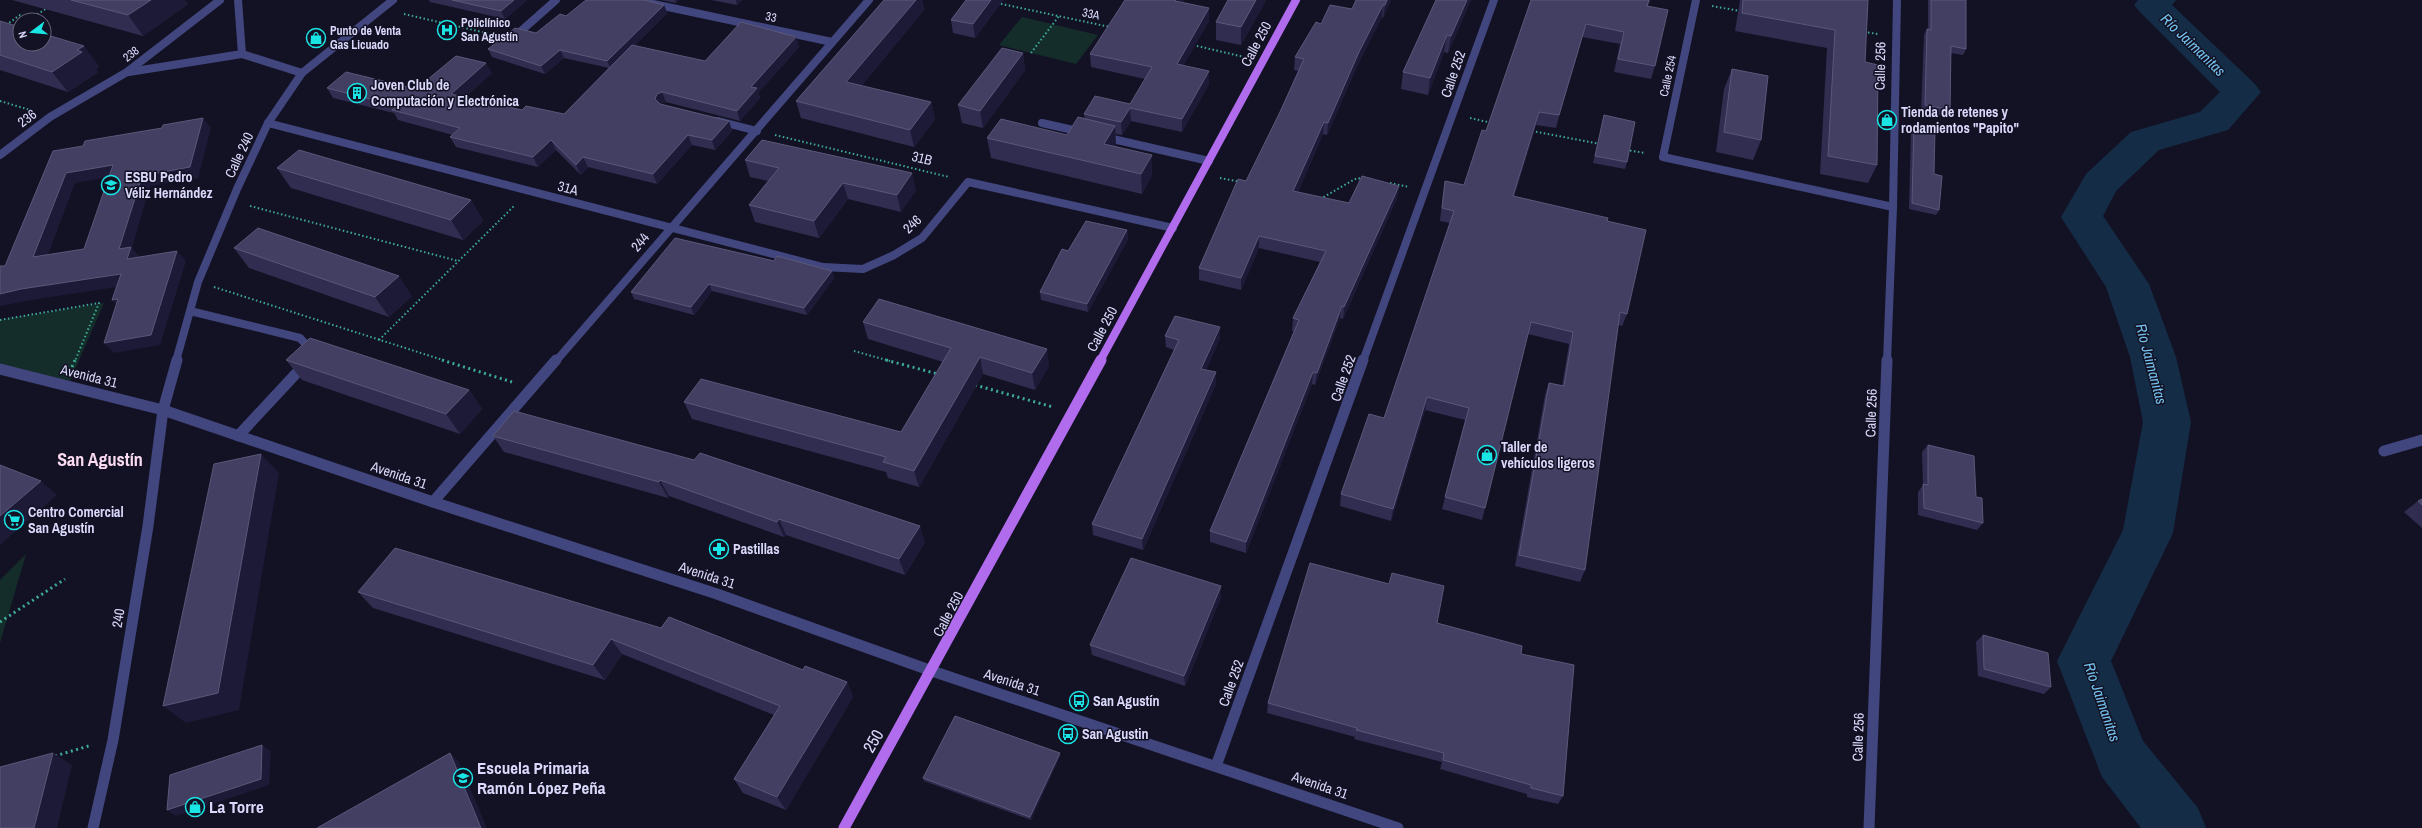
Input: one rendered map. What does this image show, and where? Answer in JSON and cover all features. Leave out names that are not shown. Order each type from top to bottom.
[{"type":"main road","name":"Calle 250","points":[[932,671],[1296,0]]},
{"type":"main road","name":"250","points":[[844,828],[932,671]]},
{"type":"street","name":"238","points":[[50,117],[127,72],[220,0]]},
{"type":"street","points":[[238,0],[242,54]]},
{"type":"street","name":"Calle 240","points":[[162,410],[198,282],[232,201],[268,123],[302,73],[393,0]]},
{"type":"street","points":[[521,31],[556,0]]},
{"type":"street","name":"33","points":[[635,0],[832,42]]},
{"type":"street","name":"244","points":[[433,502],[757,131],[869,0]]},
{"type":"street","name":"Calle 252","points":[[1216,766],[1494,0]]},
{"type":"street","name":"Calle 256","points":[[1869,828],[1893,207],[1894,37],[1897,0]]},
{"type":"street","name":"Calle 254","points":[[1663,157],[1696,2]]},
{"type":"street","points":[[127,72],[242,54],[302,73]]},
{"type":"street","name":"236","points":[[0,155],[50,117]]},
{"type":"street","points":[[711,120],[757,131]]},
{"type":"street","name":"31A","points":[[268,123],[823,267],[863,269]]},
{"type":"street","points":[[1042,123],[1209,161]]},
{"type":"street","points":[[1663,157],[1893,207]]},
{"type":"street","points":[[968,182],[1173,228]]},
{"type":"street","name":"246","points":[[863,269],[894,255],[922,238],[968,182]]},
{"type":"street","points":[[190,311],[300,338],[310,349],[304,365],[238,436]]},
{"type":"street","name":"Avenida 31","points":[[0,369],[162,410],[433,502],[717,594],[932,671],[1398,828]]},
{"type":"street","name":"240","points":[[93,828],[113,740],[148,526],[162,410]]},
{"type":"street","points":[[2384,452],[2422,440]]},
{"type":"path","name":"33A","points":[[992,2],[1112,28]]},
{"type":"path","points":[[1696,2],[1742,11]]},
{"type":"path","points":[[0,29],[20,15],[32,18],[48,7]]},
{"type":"path","points":[[382,8],[495,35],[521,31]]},
{"type":"path","points":[[1031,53],[1058,16]]},
{"type":"path","points":[[1856,31],[1894,37]]},
{"type":"path","points":[[1188,44],[1263,61]]},
{"type":"path","points":[[0,101],[50,117]]},
{"type":"path","points":[[1453,115],[1500,124]]},
{"type":"path","points":[[1531,130],[1601,144]]},
{"type":"path","name":"31B","points":[[757,131],[968,182]]},
{"type":"path","points":[[1624,149],[1663,157]]},
{"type":"path","points":[[1202,174],[1246,183]]},
{"type":"path","points":[[1312,197],[1320,199],[1357,178],[1365,179]]},
{"type":"path","points":[[1388,183],[1426,190]]},
{"type":"path","points":[[379,340],[529,191]]},
{"type":"path","points":[[232,201],[458,262]]},
{"type":"path","points":[[198,282],[531,388]]},
{"type":"path","points":[[0,320],[99,303],[65,385]]},
{"type":"path","points":[[854,351],[944,376]]},
{"type":"path","points":[[967,383],[1073,412]]},
{"type":"path","points":[[0,622],[65,579]]},
{"type":"path","points":[[53,756],[113,740]]},
{"type":"green space","points":[[1022,17],[1098,35],[1076,64],[999,45]]},
{"type":"green space","points":[[104,303],[70,381],[0,365],[0,320]]},
{"type":"green space","points":[[26,554],[0,643],[0,580]]},
{"type":"building","points":[[71,0],[151,0],[128,15]]},
{"type":"building","points":[[452,0],[514,0],[501,11]]},
{"type":"building","points":[[586,0],[644,0],[664,5],[607,61],[560,50],[541,66],[488,49],[515,28],[536,33],[560,14],[566,16]]},
{"type":"building","points":[[884,0],[916,0],[846,82],[931,102],[910,130],[796,101]]},
{"type":"building","points":[[966,0],[991,0],[973,24],[951,20]]},
{"type":"building","points":[[1125,0],[1176,0],[1175,1],[1209,8],[1177,64],[1209,71],[1182,119],[1130,108],[1121,122],[1084,114],[1095,96],[1130,104],[1152,67],[1090,54]]},
{"type":"building","points":[[1228,0],[1256,0],[1241,27],[1216,22]]},
{"type":"building","points":[[1356,0],[1387,0],[1359,52],[1328,123],[1324,122],[1293,191],[1349,203],[1362,176],[1399,186],[1344,307],[1342,306],[1317,373],[1313,372],[1246,542],[1210,531],[1299,320],[1293,318],[1326,251],[1259,236],[1241,278],[1199,268],[1238,179],[1246,181],[1304,59],[1295,57],[1316,22],[1321,24],[1330,5],[1352,9]]},
{"type":"building","points":[[1436,0],[1467,0],[1451,36],[1447,35],[1430,78],[1403,72]]},
{"type":"building","points":[[1531,0],[1649,0],[1647,6],[1668,10],[1655,66],[1618,59],[1624,32],[1586,24],[1559,115],[1539,112],[1513,196],[1608,218],[1607,221],[1646,230],[1627,314],[1620,312],[1585,570],[1519,555],[1549,383],[1564,386],[1573,332],[1531,322],[1485,508],[1445,497],[1469,408],[1427,397],[1393,509],[1341,494],[1369,414],[1384,418],[1454,211],[1442,208],[1445,181],[1464,185],[1482,130],[1486,131]]},
{"type":"building","points":[[1743,0],[1868,0],[1865,62],[1878,65],[1877,165],[1828,156],[1835,30],[1742,13]]},
{"type":"building","points":[[1931,0],[1966,0],[1966,49],[1951,46],[1950,110],[1925,105],[1927,29],[1931,30]]},
{"type":"building","points":[[0,21],[12,25],[12,52],[52,52],[52,36],[84,46],[77,50],[82,52],[52,72],[0,55]]},
{"type":"building","points":[[741,22],[796,37],[751,87],[757,88],[737,111],[662,92],[657,94],[655,99],[660,104],[729,121],[712,140],[688,135],[653,174],[583,157],[576,165],[551,140],[533,157],[450,137],[460,128],[392,110],[397,106],[327,88],[346,72],[416,89],[456,56],[486,63],[451,94],[522,110],[526,106],[564,114],[632,45],[705,61]]},
{"type":"building","points":[[1002,48],[1023,53],[980,111],[958,105]]},
{"type":"building","points":[[1732,69],[1768,76],[1761,140],[1724,132]]},
{"type":"building","points":[[1604,115],[1635,122],[1627,162],[1595,156]]},
{"type":"building","points":[[1078,117],[1115,126],[1104,144],[1152,155],[1141,174],[987,138],[1001,119],[1067,135]]},
{"type":"building","points":[[203,118],[190,167],[142,176],[119,249],[131,247],[127,259],[177,251],[151,335],[104,343],[118,299],[112,300],[121,274],[21,289],[0,294],[0,266],[5,266],[53,151],[83,146],[85,141],[162,128],[163,125]],"holes":[[[113,165],[84,249],[33,257],[66,173]]]},
{"type":"building","points":[[1914,124],[1935,128],[1934,174],[1942,176],[1939,210],[1912,203]]},
{"type":"building","points":[[762,140],[912,173],[897,195],[843,183],[814,221],[749,205],[779,168],[745,160]]},
{"type":"building","points":[[299,150],[471,200],[451,220],[277,168]]},
{"type":"building","points":[[1086,221],[1127,230],[1087,304],[1040,292],[1062,249],[1068,251]]},
{"type":"building","points":[[258,228],[399,276],[375,297],[234,248]]},
{"type":"building","points":[[675,238],[774,261],[777,256],[832,271],[804,308],[709,284],[691,307],[631,292]]},
{"type":"building","points":[[879,299],[1047,349],[1032,373],[980,357],[914,471],[883,462],[886,457],[684,402],[701,379],[901,432],[951,348],[863,322]]},
{"type":"building","points":[[1175,316],[1220,327],[1201,369],[1216,372],[1142,539],[1092,524],[1179,340],[1165,336]]},
{"type":"building","points":[[310,338],[469,390],[446,414],[286,360]]},
{"type":"building","points":[[514,411],[694,460],[700,453],[920,526],[899,559],[779,519],[777,522],[660,480],[659,482],[493,436]]},
{"type":"building","points":[[1928,445],[1974,456],[1976,497],[1982,498],[1983,523],[1924,508],[1923,484],[1928,485]]},
{"type":"building","points":[[261,454],[218,693],[163,706],[214,464]]},
{"type":"building","points":[[0,465],[41,481],[0,516]]},
{"type":"building","points":[[2422,499],[2422,505],[2418,501]]},
{"type":"building","points":[[395,548],[661,628],[669,617],[803,670],[805,666],[847,682],[777,797],[734,779],[780,706],[611,639],[593,665],[358,592]]},
{"type":"building","points":[[1131,558],[1221,586],[1184,676],[1090,645]]},
{"type":"building","points":[[1310,563],[1389,584],[1392,573],[1444,586],[1437,623],[1522,646],[1521,654],[1574,665],[1563,796],[1531,788],[1531,785],[1443,760],[1444,753],[1356,730],[1357,728],[1268,703]]},
{"type":"building","points":[[1983,635],[2048,653],[2051,687],[1984,669]]},
{"type":"building","points":[[955,716],[1060,753],[1030,817],[923,778]]},
{"type":"building","points":[[262,745],[261,779],[167,810],[170,775]]},
{"type":"building","points":[[53,753],[34,828],[0,828],[0,767]]},
{"type":"building","points":[[450,753],[481,828],[317,828]]},
{"type":"waterway","name":"Río Jaimanitas","points":[[2158,0],[2152,5],[2242,92],[2214,121],[2145,141],[2100,183],[2082,217],[2127,284],[2153,357],[2167,422],[2148,533],[2122,581],[2084,661],[2122,758],[2177,828]]},
{"type":"place","name":"Policlínico San Agustín","points":[[447,30]]},
{"type":"place","name":"Punto de Venta Gas Licuado","points":[[316,38]]},
{"type":"place","name":"Joven Club de Computación y Electrónica","points":[[357,93]]},
{"type":"place","name":"Tienda de retenes y rodamientos \"Papito\"","points":[[1887,120]]},
{"type":"place","name":"ESBU Pedro Véliz Hernández","points":[[111,185]]},
{"type":"place","name":"Taller de vehículos ligeros","points":[[1487,455]]},
{"type":"place","name":"Centro Comercial San Agustín","points":[[14,520]]},
{"type":"place","name":"Pastillas","points":[[719,549]]},
{"type":"place","name":"San Agustín","points":[[1079,701]]},
{"type":"place","name":"San Agustin","points":[[1068,734]]},
{"type":"place","name":"Escuela Primaria Ramón López Peña","points":[[463,778]]},
{"type":"place","name":"La Torre","points":[[195,807]]},
{"type":"district","name":"San Agustín","points":[[100,460]]}]
